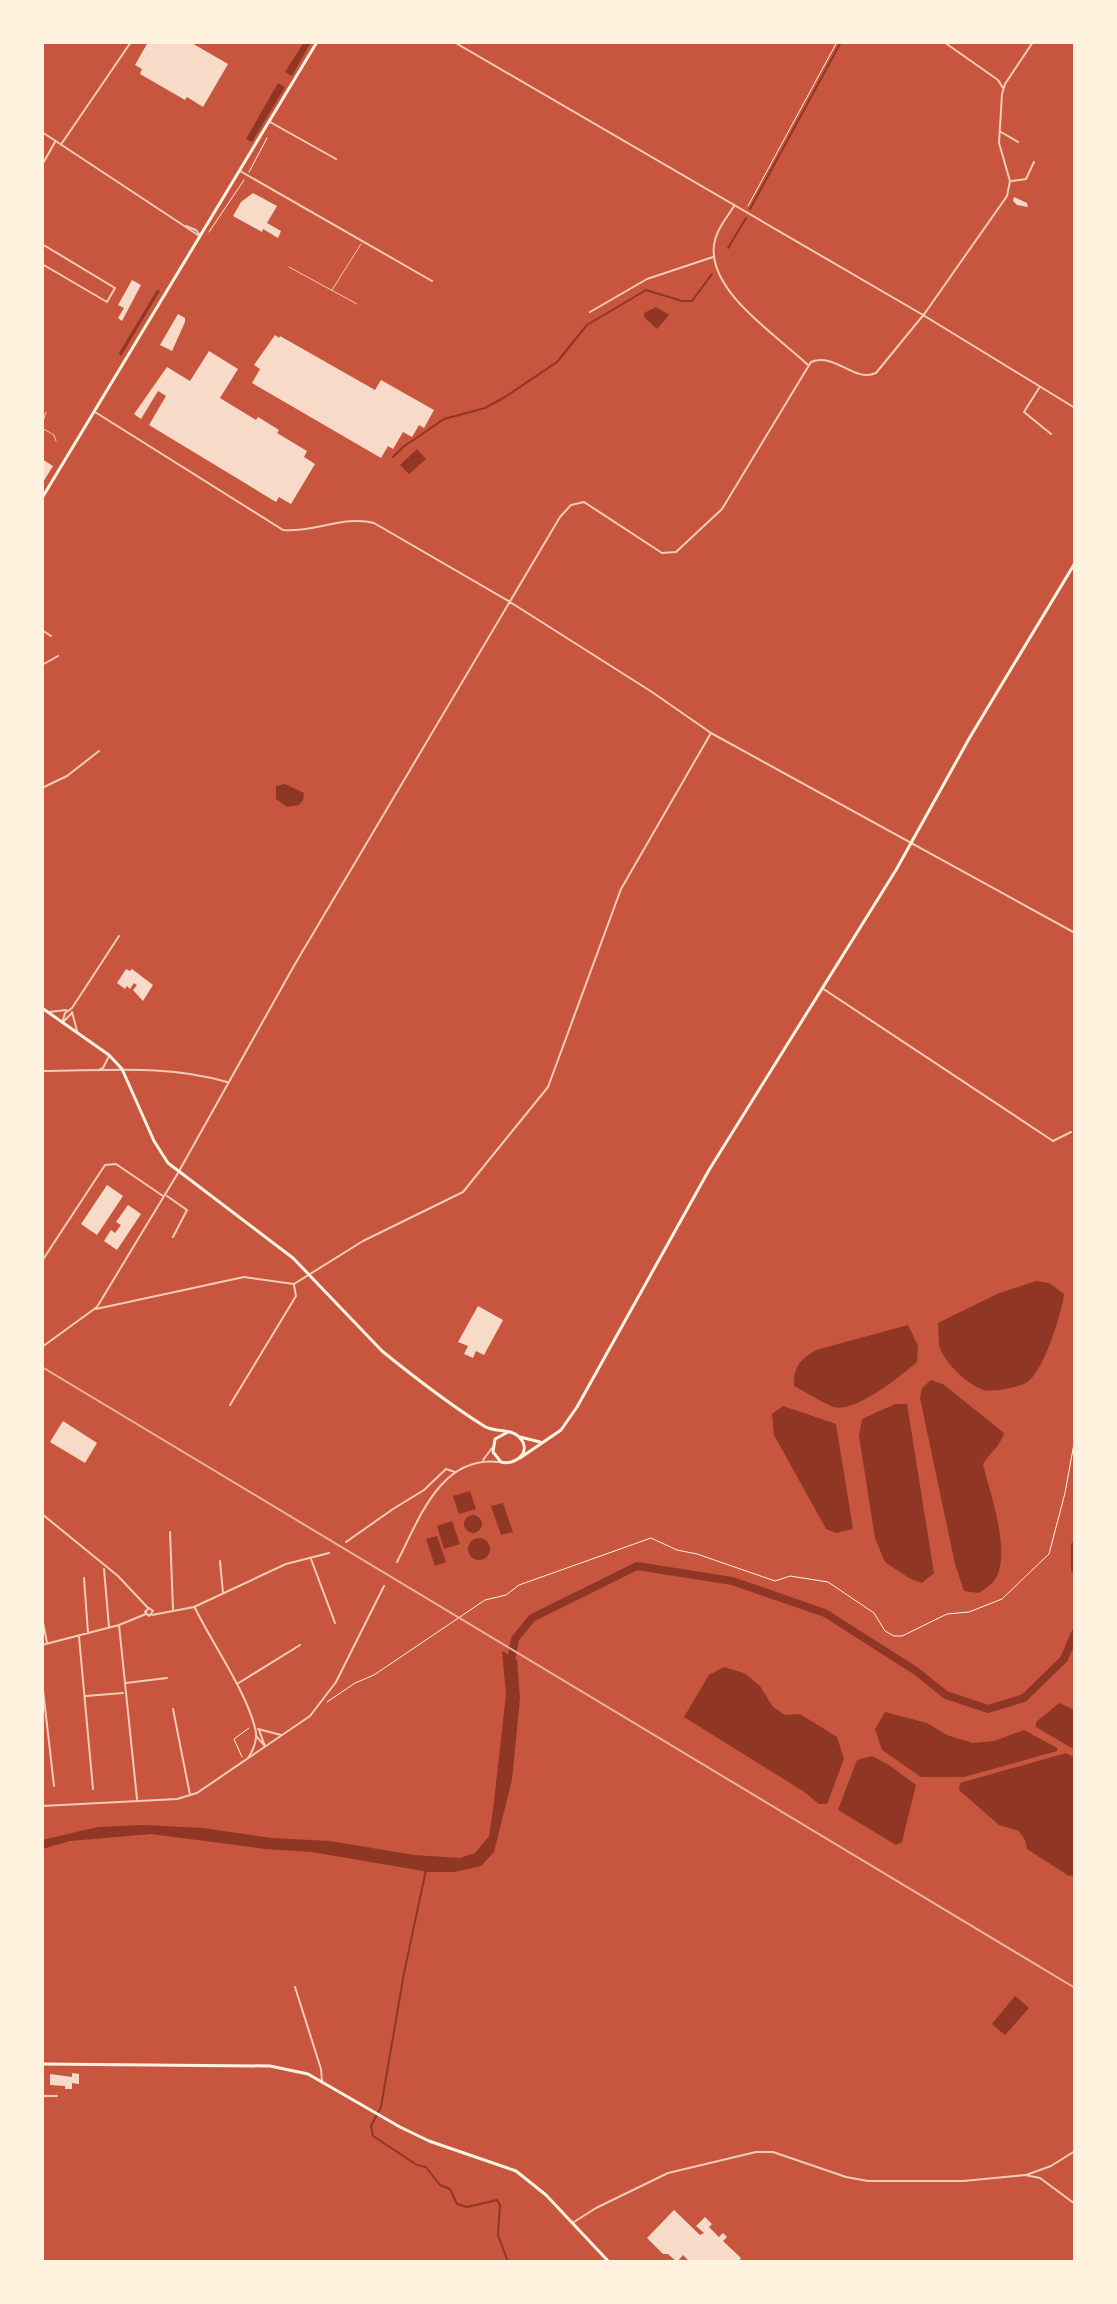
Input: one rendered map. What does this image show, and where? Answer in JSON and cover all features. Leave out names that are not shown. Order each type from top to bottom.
[{"type":"main road","points":[[42,497],[317,42]]},
{"type":"main road","points":[[485,1427],[494,1456],[501,1462],[511,1464],[561,1430],[577,1407],[709,1170],[912,843],[970,737],[1075,563]]},
{"type":"main road","points":[[42,1008],[109,1055],[122,1069],[160,1153],[178,1173],[278,1245],[382,1351],[485,1427],[533,1442],[544,1442]]},
{"type":"main road","points":[[492,1446],[498,1435],[508,1432]]},
{"type":"main road","points":[[518,1435],[523,1444],[520,1458]]},
{"type":"main road","points":[[42,2064],[270,2066],[308,2074],[429,2141],[516,2171],[534,2183],[609,2262]]},
{"type":"street","points":[[62,144],[131,42]]},
{"type":"street","points":[[454,42],[923,315],[1075,408]]},
{"type":"street","points":[[944,42],[998,80],[1003,89]]},
{"type":"street","points":[[42,1347],[95,1309],[165,1196],[311,938],[560,517],[571,505],[584,502],[656,549],[669,554],[676,552],[722,509],[808,365],[825,359],[872,375],[923,315],[1007,196],[1010,181],[1001,156],[1000,132],[1003,89],[1033,42]]},
{"type":"street","points":[[269,122],[336,159]]},
{"type":"street","points":[[42,132],[200,235]]},
{"type":"street","points":[[1000,132],[1018,142]]},
{"type":"street","points":[[42,165],[56,141]]},
{"type":"street","points":[[1010,181],[1026,179],[1034,162]]},
{"type":"street","points":[[239,170],[432,281]]},
{"type":"street","points":[[734,205],[719,229],[715,243],[718,273],[756,319],[808,365]]},
{"type":"street","points":[[195,232],[204,228]]},
{"type":"street","points":[[195,232],[197,241]]},
{"type":"street","points":[[42,244],[115,288],[107,302],[42,264]]},
{"type":"street","points":[[590,312],[647,279],[714,257]]},
{"type":"street","points":[[1040,387],[1024,412],[1051,434]]},
{"type":"street","points":[[94,411],[283,530],[296,531],[359,520],[374,523],[510,602],[711,733],[1075,933]]},
{"type":"street","points":[[42,630],[51,636]]},
{"type":"street","points":[[42,665],[58,656]]},
{"type":"street","points":[[95,1309],[244,1277],[294,1284],[363,1241],[463,1192],[548,1087],[621,889],[711,733]]},
{"type":"street","points":[[42,788],[67,776],[99,751]]},
{"type":"street","points":[[63,1022],[119,936]]},
{"type":"street","points":[[821,987],[1053,1141],[1071,1132]]},
{"type":"street","points":[[48,1012],[70,1010]]},
{"type":"street","points":[[63,1022],[70,1010]]},
{"type":"street","points":[[70,1010],[77,1032]]},
{"type":"street","points":[[97,1070],[103,1068],[109,1055]]},
{"type":"street","points":[[42,1071],[166,1069],[228,1082]]},
{"type":"street","points":[[42,1261],[105,1165],[116,1164],[187,1210],[173,1237]]},
{"type":"street","points":[[230,1405],[296,1296],[294,1284]]},
{"type":"street","points":[[482,1461],[492,1446]]},
{"type":"street","points":[[397,1562],[435,1491],[455,1472],[482,1461],[501,1462]]},
{"type":"street","points":[[346,1542],[424,1490],[441,1472],[446,1469],[455,1472]]},
{"type":"street","points":[[42,1514],[118,1576],[152,1612]]},
{"type":"street","points":[[170,1532],[174,1610]]},
{"type":"street","points":[[42,1645],[119,1625],[152,1612],[194,1607],[286,1564],[329,1553]]},
{"type":"street","points":[[310,1558],[335,1623]]},
{"type":"street","points":[[220,1561],[223,1594]]},
{"type":"street","points":[[104,1569],[109,1628]]},
{"type":"street","points":[[84,1578],[88,1634]]},
{"type":"street","points":[[42,1806],[191,1796],[310,1716],[336,1682],[384,1586]]},
{"type":"street","points":[[194,1607],[254,1725],[254,1748],[248,1759]]},
{"type":"street","points":[[146,1614],[148,1608]]},
{"type":"street","points":[[42,1617],[48,1644]]},
{"type":"street","points":[[119,1625],[137,1802]]},
{"type":"street","points":[[79,1637],[93,1789]]},
{"type":"street","points":[[236,1685],[300,1645]]},
{"type":"street","points":[[124,1683],[167,1678]]},
{"type":"street","points":[[42,1681],[54,1786]]},
{"type":"street","points":[[84,1696],[125,1692]]},
{"type":"street","points":[[173,1709],[191,1796]]},
{"type":"street","points":[[254,1725],[264,1737],[265,1747]]},
{"type":"street","points":[[258,1729],[267,1734],[282,1735]]},
{"type":"street","points":[[42,1734],[48,1733]]},
{"type":"street","points":[[256,1735],[265,1747]]},
{"type":"street","points":[[295,1987],[321,2069],[322,2082]]},
{"type":"street","points":[[42,2096],[57,2096]]},
{"type":"street","points":[[573,2223],[596,2208],[668,2173],[756,2152],[773,2152],[846,2177],[868,2181],[963,2181],[1025,2175],[1051,2166],[1075,2151]]},
{"type":"street","points":[[1025,2175],[1040,2178],[1075,2204]]},
{"type":"lane","points":[[331,290],[363,241]]},
{"type":"lane","points":[[289,267],[357,304]]},
{"type":"lane","points":[[42,424],[46,412]]},
{"type":"lane","points":[[42,428],[54,435],[56,441]]},
{"type":"path","points":[[745,212],[837,42]]},
{"type":"path","points":[[326,1703],[332,1696],[374,1675],[452,1625],[464,1612],[472,1611],[491,1598],[506,1595],[519,1585],[651,1538],[677,1550],[775,1581],[790,1576],[828,1582],[874,1613],[885,1631],[902,1636],[947,1614],[969,1612],[1002,1599],[1049,1554],[1075,1438]]},
{"type":"path","points":[[242,1757],[234,1739],[254,1725]]},
{"type":"shaded area","points":[[304,42],[311,42],[292,76],[285,72]]},
{"type":"shaded area","points":[[278,83],[285,87],[252,142],[246,139]]},
{"type":"shaded area","points":[[157,290],[160,291],[121,356],[119,353]]},
{"type":"shaded area","points":[[656,307],[669,315],[657,329],[644,317],[644,313]]},
{"type":"shaded area","points":[[417,449],[426,459],[409,474],[400,465]]},
{"type":"shaded area","points":[[285,784],[304,793],[299,805],[287,807],[276,799],[276,786]]},
{"type":"shaded area","points":[[1036,1281],[1049,1283],[1064,1294],[1056,1328],[1039,1368],[1026,1383],[1011,1388],[984,1390],[972,1384],[952,1367],[943,1354],[939,1345],[938,1323],[997,1294]]},
{"type":"shaded area","points":[[908,1325],[918,1346],[917,1362],[865,1399],[834,1407],[794,1386],[799,1365],[816,1350]]},
{"type":"shaded area","points":[[931,1380],[943,1384],[1004,1433],[983,1464],[998,1520],[1000,1564],[994,1581],[979,1593],[964,1591],[955,1564],[920,1398],[922,1388]]},
{"type":"shaded area","points":[[895,1404],[907,1404],[934,1573],[922,1583],[885,1562],[875,1538],[859,1436],[862,1419]]},
{"type":"shaded area","points":[[783,1406],[836,1424],[853,1529],[836,1533],[826,1529],[774,1435],[772,1414]]},
{"type":"shaded area","points":[[470,1491],[476,1509],[459,1514],[453,1496]]},
{"type":"shaded area","points":[[503,1503],[513,1532],[501,1535],[491,1506]]},
{"type":"shaded area","points":[[473,1515],[482,1524],[473,1533],[464,1524]]},
{"type":"shaded area","points":[[452,1521],[460,1544],[444,1549],[437,1526]]},
{"type":"shaded area","points":[[437,1536],[446,1562],[435,1566],[426,1539]]},
{"type":"shaded area","points":[[475,1538],[483,1538],[490,1549],[483,1560],[475,1560],[468,1553],[468,1545]]},
{"type":"shaded area","points":[[502,1651],[517,1660],[520,1698],[512,1780],[494,1852],[481,1866],[455,1872],[429,1872],[312,1852],[151,1834],[70,1841],[42,1849],[42,1840],[98,1827],[143,1825],[330,1841],[414,1855],[460,1858],[475,1853],[489,1836],[493,1810],[506,1694]]},
{"type":"shaded area","points":[[724,1667],[744,1673],[760,1686],[773,1707],[785,1715],[800,1714],[837,1737],[844,1759],[827,1804],[819,1804],[684,1717],[709,1675]]},
{"type":"shaded area","points":[[1059,1703],[1075,1710],[1075,1750],[1036,1727],[1036,1722]]},
{"type":"shaded area","points":[[885,1712],[927,1723],[947,1735],[973,1743],[994,1741],[1024,1730],[1057,1748],[1057,1751],[964,1777],[921,1777],[882,1750],[875,1729]]},
{"type":"shaded area","points":[[1066,1753],[1075,1758],[1075,1875],[1069,1876],[1027,1849],[1019,1831],[999,1825],[959,1790],[960,1783]]},
{"type":"shaded area","points":[[872,1756],[916,1785],[902,1842],[896,1845],[838,1810],[857,1760]]},
{"type":"shaded area","points":[[1015,1996],[1029,2008],[1005,2035],[992,2024]]},
{"type":"building","points":[[148,42],[190,42],[228,64],[203,107],[140,74],[142,69],[135,65]]},
{"type":"building","points":[[253,193],[277,206],[267,223],[281,231],[278,238],[233,216],[241,202]]},
{"type":"building","points":[[1014,197],[1027,203],[1028,207],[1017,205]]},
{"type":"building","points":[[132,280],[141,285],[122,321],[118,318],[124,308],[118,305]]},
{"type":"building","points":[[178,314],[185,318],[185,322],[172,351],[160,345]]},
{"type":"building","points":[[275,335],[375,390],[381,380],[434,410],[424,428],[419,425],[412,437],[403,432],[393,449],[388,446],[381,458],[252,383],[260,369],[254,365]]},
{"type":"building","points":[[209,351],[238,369],[220,398],[279,430],[277,433],[307,451],[304,457],[315,464],[291,504],[279,497],[276,502],[149,425],[166,396],[158,391],[141,419],[134,414],[167,367],[190,381]]},
{"type":"building","points":[[42,459],[53,466],[42,484]]},
{"type":"building","points":[[126,969],[132,969],[153,985],[143,1001],[133,990],[137,985],[134,983],[130,989],[127,986],[125,989],[117,983]]},
{"type":"building","points":[[107,1185],[123,1196],[97,1235],[81,1224]]},
{"type":"building","points":[[128,1205],[141,1214],[117,1250],[104,1241],[111,1230],[115,1233],[121,1225],[116,1222]]},
{"type":"building","points":[[478,1306],[503,1320],[484,1355],[476,1351],[473,1358],[464,1354],[468,1346],[458,1342]]},
{"type":"building","points":[[63,1421],[97,1443],[85,1463],[50,1442]]},
{"type":"building","points":[[72,2073],[79,2074],[79,2084],[72,2083],[72,2089],[50,2085],[50,2074],[72,2077]]},
{"type":"building","points":[[674,2210],[700,2235],[704,2233],[696,2226],[705,2217],[712,2224],[709,2227],[719,2237],[723,2233],[727,2237],[723,2241],[741,2258],[738,2262],[690,2262],[683,2255],[677,2262],[668,2254],[663,2254],[647,2238]]},
{"type":"waterway","points":[[750,209],[841,42]]},
{"type":"waterway","points":[[728,248],[746,218]]},
{"type":"waterway","points":[[393,457],[444,419],[485,408],[505,397],[557,362],[587,325],[646,290],[692,301],[712,274]]},
{"type":"waterway","points":[[1075,1546],[1075,1569]]},
{"type":"waterway","points":[[510,1666],[515,1639],[532,1618],[637,1566],[732,1581],[825,1613],[916,1671],[946,1695],[988,1709],[1024,1698],[1064,1659],[1075,1633]]},
{"type":"waterway","points":[[426,1870],[404,1973],[381,2107],[371,2126],[373,2136],[417,2165],[426,2167],[440,2185],[450,2189],[457,2204],[467,2207],[497,2200],[500,2205],[498,2235],[508,2262]]},
{"type":"railway","points":[[42,1367],[1075,1988]]}]
